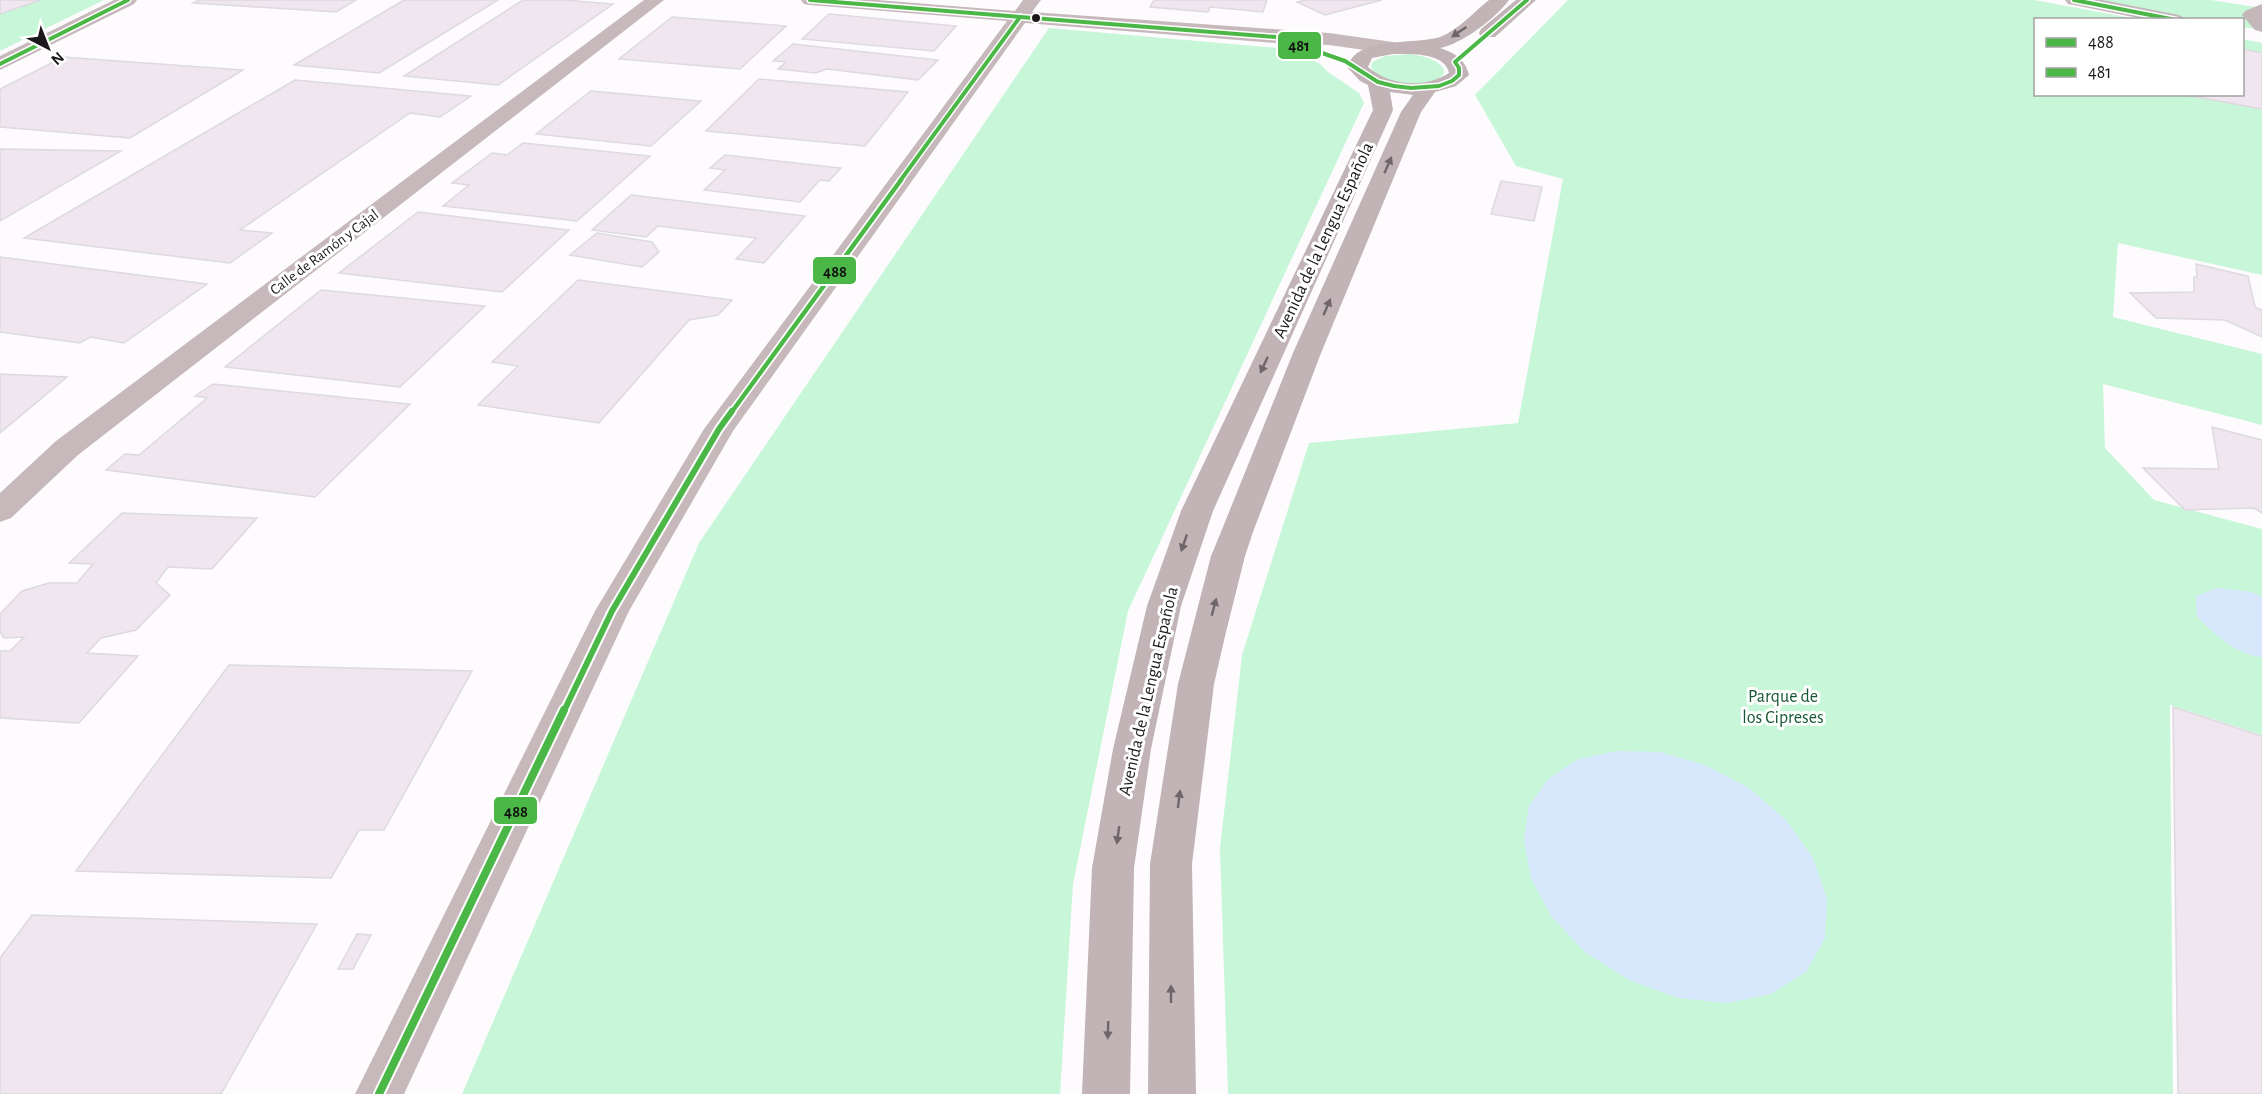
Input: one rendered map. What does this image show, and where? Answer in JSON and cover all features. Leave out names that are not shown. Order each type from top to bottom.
[{"type":"highway","points":[[1402,48],[1436,53],[1455,62],[1460,68],[1459,75],[1452,81],[1428,88],[1402,87],[1371,78],[1358,68],[1359,60],[1365,54],[1402,48],[1446,41],[1460,33],[1500,0]]},
{"type":"highway","points":[[1455,62],[1527,0]]},
{"type":"highway","name":"Avenida de la Lengua Española","points":[[1106,1094],[1113,868],[1132,749],[1164,606],[1197,511],[1383,110],[1371,78]]},
{"type":"highway","name":"Avenida de la Lengua Española","points":[[1172,1094],[1171,864],[1196,684],[1208,632],[1228,556],[1307,353],[1411,112],[1428,88]]},
{"type":"main road","points":[[2074,0],[2168,18]]},
{"type":"main road","points":[[2243,0],[2262,3]]},
{"type":"main road","points":[[2262,9],[2252,15],[2262,26]]},
{"type":"main road","points":[[2244,32],[2262,35]]},
{"type":"street","points":[[0,64],[128,0]]},
{"type":"street","name":"Calle de Ramón y Cajal","points":[[0,512],[67,448],[655,0]]},
{"type":"street","points":[[810,0],[1026,9],[1276,37],[1329,39],[1402,48]]},
{"type":"street","points":[[379,1094],[612,611],[719,429],[1026,9]]},
{"type":"street","points":[[1276,37],[1345,61],[1371,78]]},
{"type":"green space","points":[[0,0],[104,0],[0,51]]},
{"type":"green space","name":"Parque de los Cipreses","points":[[1568,0],[2034,0],[2132,18],[2034,18],[2034,96],[2244,96],[2244,39],[2262,43],[2262,275],[2118,243],[2113,317],[2262,354],[2262,425],[2103,384],[2105,448],[2154,500],[2262,529],[2262,735],[2170,705],[2173,1094],[1228,1094],[1220,848],[1242,655],[1309,443],[1518,423],[1563,179],[1516,166],[1475,95]]},
{"type":"green space","points":[[2072,0],[2211,0],[2262,8],[2262,30],[2244,27],[2244,18],[2189,18]]},
{"type":"green space","points":[[1049,28],[1289,49],[1320,64],[1359,93],[1364,103],[1128,611],[1073,884],[1060,1094],[462,1094],[699,543]]},
{"type":"green space","points":[[1409,54],[1433,60],[1441,65],[1444,74],[1428,82],[1406,84],[1385,79],[1376,74],[1371,67],[1372,62],[1386,56]]},
{"type":"water","points":[[2217,588],[2252,592],[2262,597],[2262,657],[2235,648],[2197,617],[2196,596]]},
{"type":"water","points":[[1617,751],[1660,752],[1705,765],[1749,788],[1786,820],[1813,858],[1827,899],[1825,938],[1806,972],[1771,994],[1727,1003],[1678,998],[1629,980],[1585,952],[1551,916],[1531,878],[1524,840],[1529,806],[1548,779],[1578,759]]},
{"type":"building","points":[[0,0],[41,0],[0,14]]},
{"type":"building","points":[[199,0],[356,0],[336,12],[193,3]]},
{"type":"building","points":[[404,0],[498,0],[379,73],[294,65]]},
{"type":"building","points":[[523,0],[565,0],[613,4],[498,85],[404,76]]},
{"type":"building","points":[[1154,0],[1267,0],[1263,12],[1210,7],[1208,12],[1150,7]]},
{"type":"building","points":[[1382,0],[1325,15],[1297,2]]},
{"type":"building","points":[[829,14],[956,26],[934,51],[802,39]]},
{"type":"building","points":[[672,17],[786,26],[740,69],[619,59]]},
{"type":"building","points":[[793,44],[938,60],[918,80],[827,69],[816,73],[778,69],[786,62],[773,61]]},
{"type":"building","points":[[2244,49],[2262,53],[2262,109],[2190,96],[2244,96]]},
{"type":"building","points":[[63,57],[243,70],[130,138],[0,127],[0,89]]},
{"type":"building","points":[[759,79],[908,92],[865,146],[706,131]]},
{"type":"building","points":[[295,80],[471,96],[440,117],[410,113],[240,230],[272,233],[230,263],[24,238]]},
{"type":"building","points":[[591,91],[701,101],[651,146],[536,134]]},
{"type":"building","points":[[523,143],[650,156],[577,221],[443,206],[469,185],[452,183],[492,153],[507,155]]},
{"type":"building","points":[[0,149],[121,151],[0,221]]},
{"type":"building","points":[[725,155],[841,168],[829,181],[820,180],[800,202],[704,190],[725,170],[710,168]]},
{"type":"building","points":[[1501,181],[1542,187],[1534,221],[1491,214]]},
{"type":"building","points":[[631,195],[805,216],[764,263],[736,259],[756,238],[658,226],[646,237],[592,230]]},
{"type":"building","points":[[418,212],[569,230],[502,292],[339,273]]},
{"type":"building","points":[[597,233],[652,242],[659,252],[642,267],[570,255]]},
{"type":"building","points":[[0,257],[207,284],[124,343],[90,337],[80,343],[0,332]]},
{"type":"building","points":[[2196,264],[2248,276],[2255,307],[2262,310],[2262,337],[2225,320],[2156,318],[2130,293],[2194,292],[2194,277],[2197,277]]},
{"type":"building","points":[[578,280],[732,300],[718,315],[689,320],[599,423],[478,405],[518,366],[492,362]]},
{"type":"building","points":[[321,290],[485,306],[400,387],[225,367]]},
{"type":"building","points":[[0,374],[67,377],[0,433]]},
{"type":"building","points":[[213,384],[410,404],[315,497],[106,470],[125,454],[139,455],[207,398],[195,396]]},
{"type":"building","points":[[2212,427],[2262,440],[2262,513],[2254,508],[2185,510],[2143,468],[2219,469]]},
{"type":"building","points":[[122,513],[257,518],[212,569],[168,567],[156,583],[170,595],[136,630],[101,638],[87,653],[138,656],[79,723],[0,718],[0,651],[10,651],[24,637],[4,638],[0,632],[0,614],[22,591],[49,583],[77,583],[93,564],[69,563]]},
{"type":"building","points":[[229,665],[472,671],[384,830],[359,830],[331,878],[76,871]]},
{"type":"building","points":[[2173,707],[2262,736],[2262,1094],[2178,1094]]},
{"type":"building","points":[[32,915],[317,924],[221,1094],[0,1094],[0,958]]},
{"type":"building","points":[[357,934],[371,935],[353,969],[338,969]]},
{"type":"transit line","name":"488","points":[[0,64],[128,0]]},
{"type":"transit line","name":"488","points":[[810,0],[1020,17]]},
{"type":"transit line","name":"481","points":[[1020,17],[1276,37],[1345,61],[1378,82],[1411,88],[1439,86],[1452,81],[1459,75],[1459,68],[1455,62],[1527,0]]},
{"type":"transit line","name":"481","points":[[2074,0],[2166,18]]},
{"type":"transit line","name":"488","points":[[379,1094],[612,611],[719,429],[1020,17]]}]
